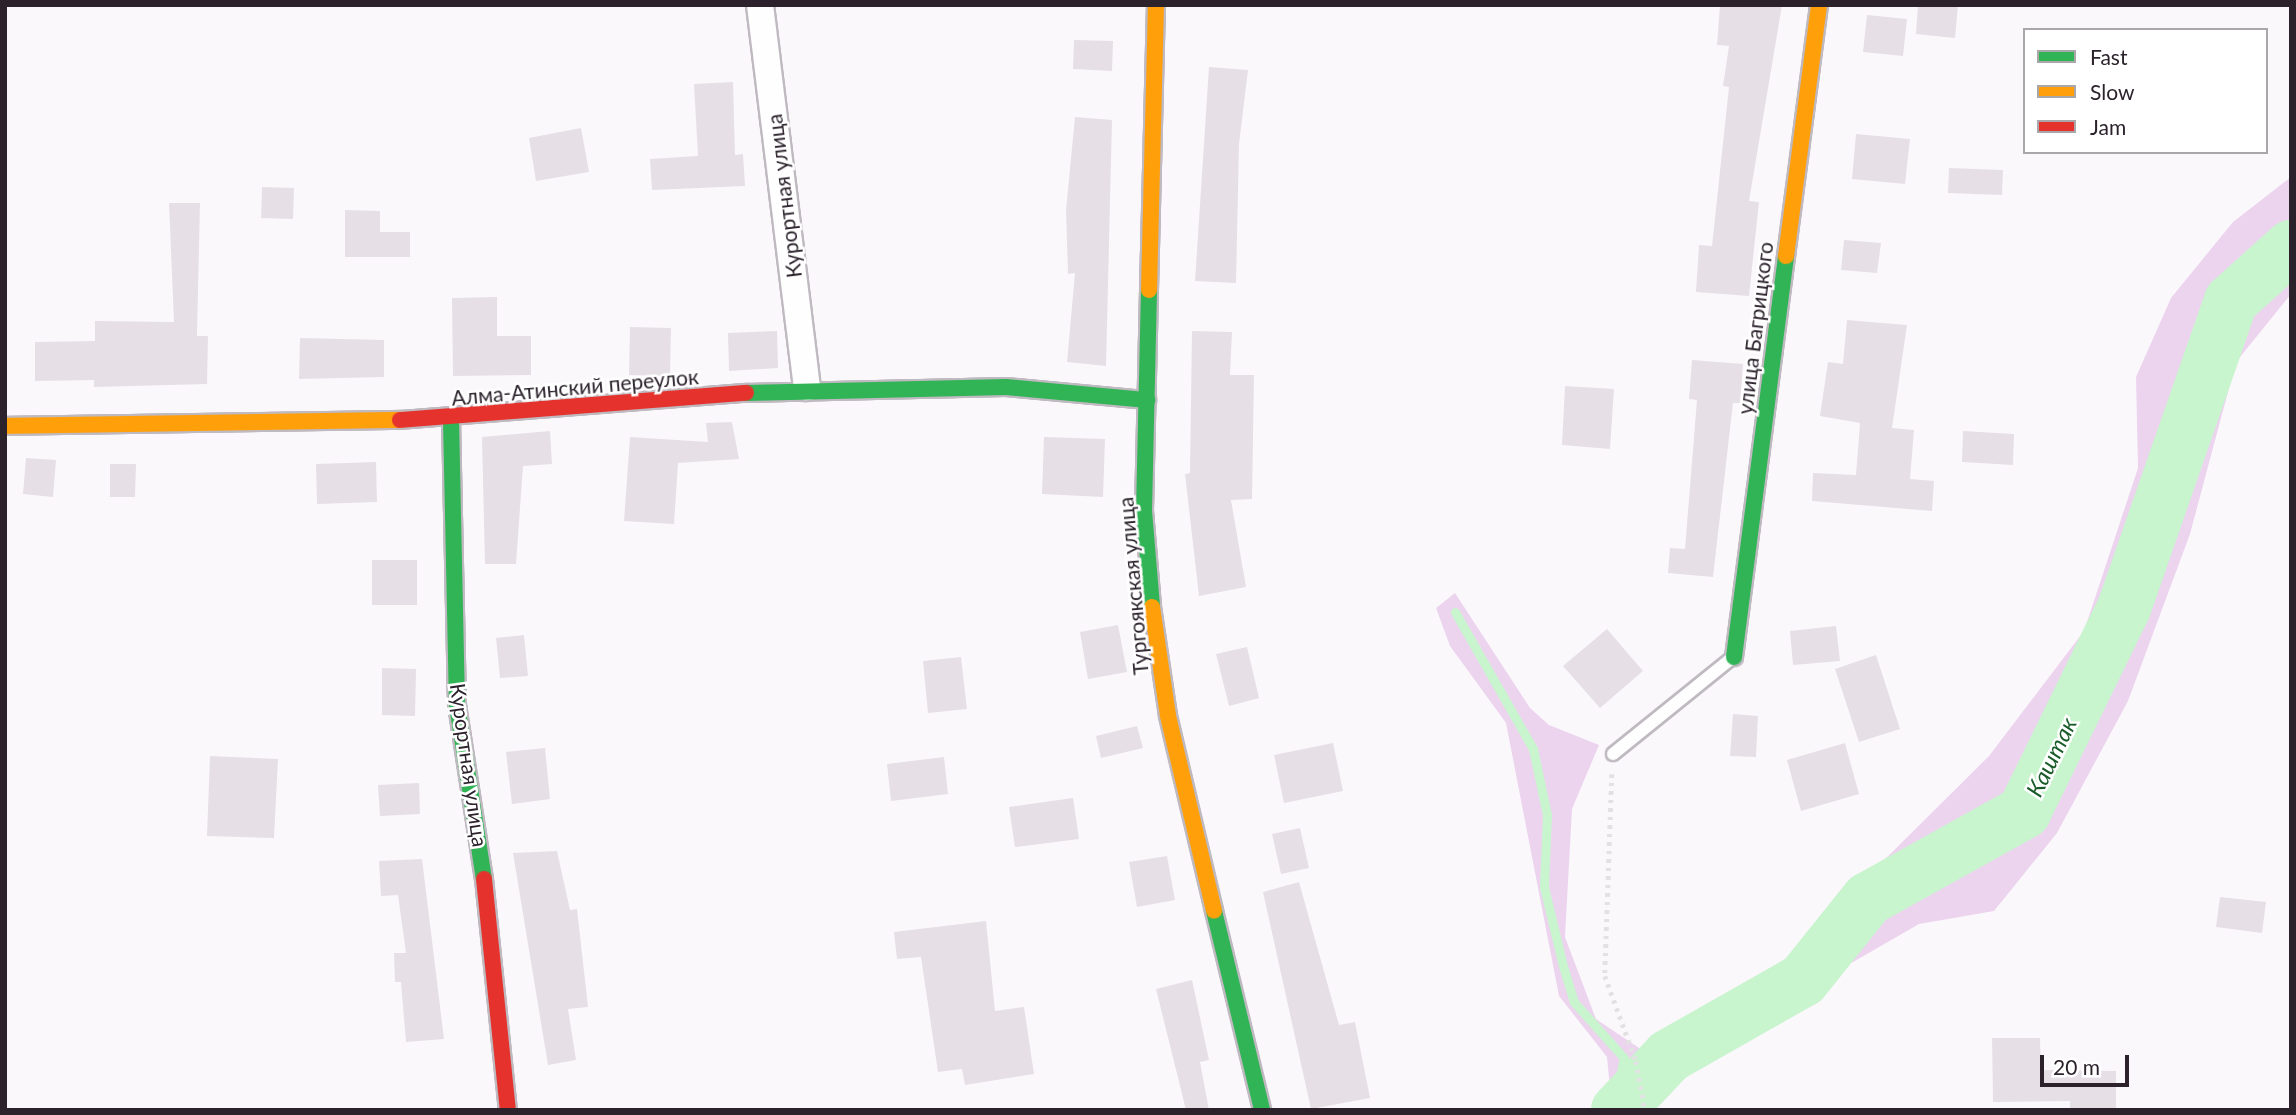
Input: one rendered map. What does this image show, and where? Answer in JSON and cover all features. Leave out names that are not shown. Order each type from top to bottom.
[{"type":"street","name":"Курортная улица","points":[[760,5],[807,387]]},
{"type":"street","name":"Тургоякская улица","points":[[1156,5],[1144,511],[1168,716],[1262,1110]]},
{"type":"street","name":"улица Багрицкого","points":[[1734,657],[1819,5]]},
{"type":"street","name":"Алма-Атинский переулок","points":[[5,426],[452,419],[807,387],[1006,387],[1147,400]]},
{"type":"street","name":"Курортная улица","points":[[452,419],[457,705],[496,956],[508,1110]]},
{"type":"lane","points":[[1613,754],[1734,657]]},
{"type":"path","points":[[1613,754],[1605,975],[1636,1061],[1644,1109]]},
{"type":"shaded area","points":[[2291,177],[2291,294],[2236,362],[2190,534],[2128,701],[2057,833],[1994,911],[1919,924],[1761,1015],[1649,1094],[1651,1110],[1602,1110],[1610,1088],[1607,1057],[1559,996],[1506,723],[1450,646],[1436,608],[1455,593],[1530,708],[1549,725],[1599,745],[1572,809],[1565,937],[1596,1019],[1645,1052],[1768,980],[1827,927],[1863,881],[1989,756],[2084,631],[2138,468],[2136,377],[2171,298],[2233,222]]},
{"type":"building","points":[[1720,5],[1782,5],[1749,201],[1759,202],[1749,296],[1696,292],[1699,245],[1712,246],[1729,87],[1723,86],[1729,46],[1717,45]]},
{"type":"building","points":[[1918,5],[1958,5],[1955,38],[1916,34]]},
{"type":"building","points":[[1867,15],[1907,19],[1903,56],[1863,52]]},
{"type":"building","points":[[1074,40],[1113,41],[1112,71],[1073,69]]},
{"type":"building","points":[[1209,67],[1248,70],[1239,144],[1236,283],[1195,281]]},
{"type":"building","points":[[733,82],[735,155],[743,154],[745,186],[652,190],[650,159],[698,156],[694,84]]},
{"type":"building","points":[[1075,117],[1112,120],[1106,366],[1067,362],[1075,273],[1068,274],[1066,210]]},
{"type":"building","points":[[581,128],[589,172],[536,181],[529,138]]},
{"type":"building","points":[[1856,134],[1910,139],[1905,184],[1852,179]]},
{"type":"building","points":[[1949,168],[2003,170],[2002,195],[1948,193]]},
{"type":"building","points":[[262,187],[294,188],[293,219],[261,218]]},
{"type":"building","points":[[169,203],[200,203],[197,336],[208,336],[207,384],[94,387],[94,380],[35,381],[35,342],[95,341],[95,321],[174,322]]},
{"type":"building","points":[[345,210],[380,211],[380,232],[410,232],[410,257],[345,257]]},
{"type":"building","points":[[1844,240],[1881,243],[1877,273],[1841,270]]},
{"type":"building","points":[[497,297],[497,336],[531,336],[531,375],[453,376],[452,298]]},
{"type":"building","points":[[1847,320],[1907,325],[1892,428],[1914,430],[1910,479],[1934,481],[1932,511],[1812,501],[1813,473],[1856,475],[1860,423],[1820,416],[1828,362],[1843,364]]},
{"type":"building","points":[[630,327],[671,328],[670,376],[629,375]]},
{"type":"building","points":[[777,331],[778,368],[729,371],[728,333]]},
{"type":"building","points":[[1192,331],[1232,332],[1230,375],[1254,375],[1252,499],[1231,500],[1246,587],[1199,596],[1185,474],[1190,473]]},
{"type":"building","points":[[300,338],[384,340],[384,377],[299,379]]},
{"type":"building","points":[[1692,360],[1743,364],[1740,403],[1733,403],[1713,577],[1668,573],[1670,548],[1685,549],[1697,400],[1689,399]]},
{"type":"building","points":[[1565,386],[1614,389],[1610,449],[1562,445]]},
{"type":"building","points":[[732,422],[739,459],[678,463],[674,524],[624,521],[630,437],[708,442],[706,423]]},
{"type":"building","points":[[550,431],[552,464],[523,466],[516,564],[485,564],[482,437]]},
{"type":"building","points":[[1963,431],[2014,434],[2013,465],[1962,462]]},
{"type":"building","points":[[1044,437],[1105,439],[1103,497],[1042,494]]},
{"type":"building","points":[[26,458],[56,460],[53,497],[23,494]]},
{"type":"building","points":[[376,462],[377,502],[317,504],[316,464]]},
{"type":"building","points":[[110,464],[136,464],[135,497],[110,497]]},
{"type":"building","points":[[372,560],[417,560],[417,605],[372,605]]},
{"type":"building","points":[[1118,625],[1127,672],[1088,679],[1080,632]]},
{"type":"building","points":[[1836,626],[1840,661],[1793,665],[1790,631]]},
{"type":"building","points":[[1607,629],[1643,671],[1600,708],[1563,666]]},
{"type":"building","points":[[524,635],[528,676],[500,678],[496,638]]},
{"type":"building","points":[[1247,647],[1259,698],[1229,706],[1216,654]]},
{"type":"building","points":[[1876,655],[1900,729],[1859,742],[1835,669]]},
{"type":"building","points":[[961,657],[967,709],[928,713],[923,661]]},
{"type":"building","points":[[382,668],[416,669],[415,716],[382,715]]},
{"type":"building","points":[[1733,714],[1758,716],[1756,757],[1730,756]]},
{"type":"building","points":[[1137,726],[1143,748],[1101,758],[1096,736]]},
{"type":"building","points":[[1333,743],[1343,791],[1284,803],[1274,755]]},
{"type":"building","points":[[1845,743],[1859,794],[1801,811],[1787,760]]},
{"type":"building","points":[[545,748],[550,799],[512,804],[506,752]]},
{"type":"building","points":[[210,756],[278,759],[274,838],[207,836]]},
{"type":"building","points":[[944,757],[948,794],[891,801],[887,764]]},
{"type":"building","points":[[419,783],[420,814],[380,816],[378,785]]},
{"type":"building","points":[[1073,798],[1079,839],[1015,847],[1009,807]]},
{"type":"building","points":[[1300,828],[1309,868],[1281,874],[1272,834]]},
{"type":"building","points":[[557,851],[570,910],[577,909],[588,1007],[568,1009],[576,1060],[548,1065],[513,853]]},
{"type":"building","points":[[1167,856],[1175,900],[1137,907],[1129,862]]},
{"type":"building","points":[[422,859],[444,1039],[406,1042],[401,982],[395,982],[394,953],[406,953],[398,895],[381,896],[379,861]]},
{"type":"building","points":[[1299,882],[1339,1025],[1355,1022],[1370,1098],[1311,1109],[1263,892]]},
{"type":"building","points":[[2220,897],[2266,902],[2262,933],[2216,927]]},
{"type":"building","points":[[986,921],[995,1011],[1024,1007],[1034,1074],[965,1085],[962,1069],[938,1072],[921,957],[897,959],[894,932]]},
{"type":"building","points":[[1192,980],[1209,1060],[1200,1062],[1209,1110],[1186,1110],[1156,989]]},
{"type":"building","points":[[1992,1038],[2040,1038],[2041,1070],[2116,1071],[2116,1110],[2070,1110],[2070,1101],[1993,1102]]},
{"type":"waterway","name":"Каштак","points":[[1618,1110],[1669,1056],[1803,980],[1868,899],[2024,812],[2124,608],[2231,301],[2291,247]]},
{"type":"waterway","points":[[1455,612],[1533,749],[1547,815],[1544,887],[1563,966],[1574,1002],[1624,1058],[1613,1110]]},
{"type":"traffic: fast","points":[[1734,657],[1786,256]]},
{"type":"traffic: fast","points":[[1149,290],[1144,511],[1152,607]]},
{"type":"traffic: fast","points":[[746,393],[1006,387],[1147,400]]},
{"type":"traffic: fast","points":[[451,419],[457,705],[484,879]]},
{"type":"traffic: fast","points":[[1214,911],[1262,1110]]},
{"type":"traffic: slow","points":[[1149,290],[1156,5]]},
{"type":"traffic: slow","points":[[1786,256],[1819,5]]},
{"type":"traffic: slow","points":[[5,426],[400,420]]},
{"type":"traffic: slow","points":[[1152,607],[1168,716],[1214,911]]},
{"type":"traffic: jam","points":[[400,420],[746,393]]},
{"type":"traffic: jam","points":[[484,879],[508,1110]]}]
